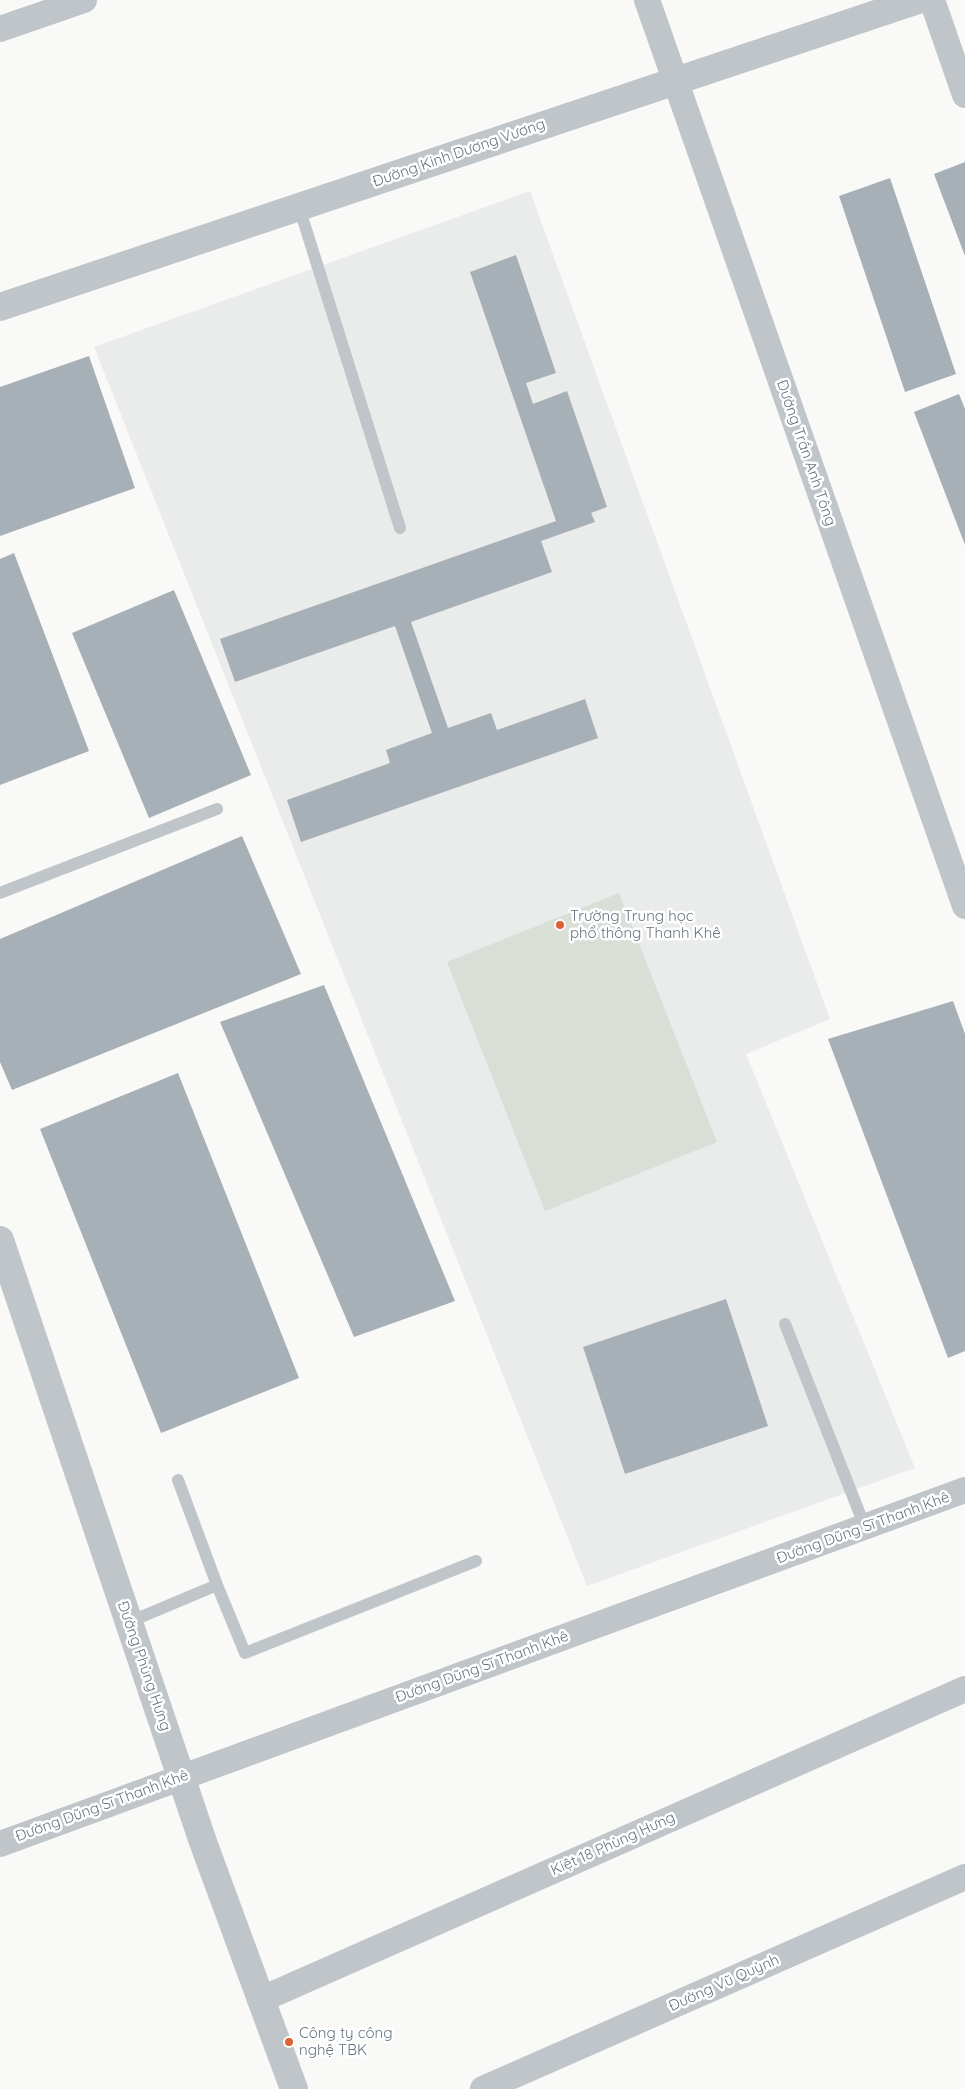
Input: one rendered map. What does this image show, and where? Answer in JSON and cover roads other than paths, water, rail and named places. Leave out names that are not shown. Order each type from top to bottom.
[{"type":"street","points":[[0,29],[84,0]]},
{"type":"street","name":"Đường Trần Anh Tông","points":[[647,0],[965,906]]},
{"type":"street","name":"Đường Kinh Dương Vương","points":[[0,307],[918,0]]},
{"type":"street","points":[[932,0],[965,95]]},
{"type":"street","name":"Đường Phùng Hưng","points":[[0,1240],[181,1777],[260,2000],[294,2089]]},
{"type":"street","name":"Đường Dũng Sĩ Thanh Khê","points":[[0,1844],[965,1490]]},
{"type":"street","name":"Kiệt 18 Phùng Hưng","points":[[260,2000],[965,1689]]},
{"type":"street","name":"Đường Vũ Quỳnh","points":[[483,2089],[965,1877]]},
{"type":"lane","points":[[299,207],[400,528]]},
{"type":"lane","points":[[0,893],[217,809]]},
{"type":"lane","points":[[785,1324],[865,1527]]},
{"type":"lane","points":[[178,1480],[217,1585],[245,1653],[476,1561]]},
{"type":"lane","points":[[129,1622],[217,1585]]},
{"type":"place","name":"Trường Trung học phổ thông Thanh Khê","points":[[560,925]]},
{"type":"place","name":"Công ty công nghệ TBK","points":[[289,2042]]}]
